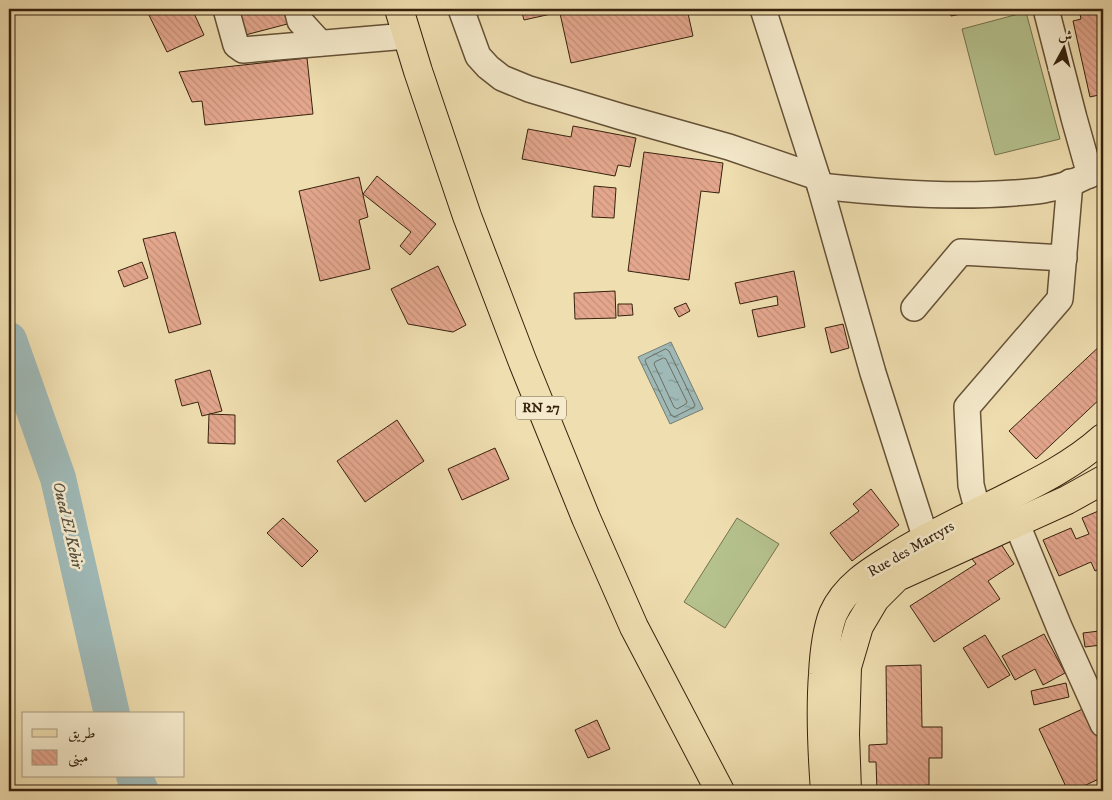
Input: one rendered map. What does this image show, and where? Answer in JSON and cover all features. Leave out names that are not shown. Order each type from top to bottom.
[{"type":"main road","name":"RN 27","points":[[399,9],[470,225],[586,518],[634,627],[720,791]]},
{"type":"main road","name":"Rue des Martyrs","points":[[847,791],[845,734],[848,667],[859,626],[875,599],[928,550],[978,512],[1037,483],[1086,454],[1103,438]]},
{"type":"main road","name":"Rue des Martyrs","points":[[825,791],[820,714],[827,637],[834,614],[842,599],[856,582],[874,569],[1016,522],[1067,500],[1103,480]]},
{"type":"street","points":[[226,9],[236,45],[243,50],[407,36]]},
{"type":"street","points":[[298,9],[300,21],[320,43]]},
{"type":"street","points":[[461,9],[478,56],[502,78],[529,89],[729,147],[818,181],[860,190],[943,195],[992,194],[1049,189],[1088,174]]},
{"type":"street","points":[[762,9],[818,181],[873,373],[928,550]]},
{"type":"street","points":[[978,512],[971,485],[967,408],[1060,299],[1064,258],[1088,174],[1046,9]]},
{"type":"street","points":[[914,308],[961,252],[1064,258]]},
{"type":"street","points":[[1016,522],[1056,621],[1092,672],[1103,724]]},
{"type":"green space","points":[[1026,12],[1060,139],[995,155],[962,29]]},
{"type":"green space","points":[[737,518],[779,544],[725,628],[684,602]]},
{"type":"water","points":[[671,342],[703,409],[670,424],[638,357]]},
{"type":"building","points":[[146,9],[192,9],[204,35],[167,52]]},
{"type":"building","points":[[222,9],[291,9],[295,22],[230,39]]},
{"type":"building","points":[[521,9],[550,9],[551,14],[524,20]]},
{"type":"building","points":[[559,9],[687,9],[693,36],[571,63]]},
{"type":"building","points":[[949,9],[987,9],[951,16]]},
{"type":"building","points":[[1079,9],[1103,9],[1103,94],[1090,97],[1073,21],[1081,19]]},
{"type":"building","points":[[307,58],[313,114],[205,125],[202,101],[192,102],[179,72]]},
{"type":"building","points":[[573,126],[636,138],[630,167],[618,165],[615,176],[522,159],[528,129],[571,137]]},
{"type":"building","points":[[644,152],[723,163],[719,193],[701,191],[689,280],[628,271]]},
{"type":"building","points":[[377,176],[436,224],[410,255],[400,246],[411,232],[363,194]]},
{"type":"building","points":[[359,177],[368,217],[359,220],[370,269],[320,281],[299,191]]},
{"type":"building","points":[[594,186],[616,188],[614,218],[592,217]]},
{"type":"building","points":[[175,232],[201,324],[169,333],[143,239]]},
{"type":"building","points":[[142,262],[148,278],[124,287],[118,271]]},
{"type":"building","points":[[438,266],[466,325],[453,332],[408,324],[391,289]]},
{"type":"building","points":[[794,271],[805,327],[758,337],[752,310],[778,305],[777,296],[740,304],[735,283]]},
{"type":"building","points":[[615,291],[616,318],[575,319],[574,293]]},
{"type":"building","points":[[686,303],[690,311],[679,317],[674,308]]},
{"type":"building","points":[[618,304],[632,304],[633,315],[618,316]]},
{"type":"building","points":[[843,324],[849,348],[831,353],[825,328]]},
{"type":"building","points":[[1103,343],[1103,396],[1036,459],[1009,431]]},
{"type":"building","points":[[210,370],[222,411],[202,416],[198,402],[182,406],[175,380]]},
{"type":"building","points":[[209,414],[235,415],[235,444],[208,443]]},
{"type":"building","points":[[397,420],[424,461],[365,502],[337,461]]},
{"type":"building","points":[[495,448],[509,479],[462,500],[448,469]]},
{"type":"building","points":[[871,489],[899,525],[852,561],[830,533],[859,511],[853,504]]},
{"type":"building","points":[[1103,509],[1103,567],[1095,571],[1091,562],[1059,576],[1043,540],[1071,528],[1076,539],[1089,534],[1082,518]]},
{"type":"building","points":[[283,518],[318,551],[302,567],[267,533]]},
{"type":"building","points":[[999,541],[1014,564],[988,581],[1000,599],[934,642],[910,606],[976,564],[972,559]]},
{"type":"building","points":[[1103,597],[1103,646],[1100,646],[1098,598]]},
{"type":"building","points":[[1099,631],[1101,645],[1085,647],[1083,633]]},
{"type":"building","points":[[1044,634],[1065,673],[1043,685],[1035,669],[1015,680],[1002,656]]},
{"type":"building","points":[[985,635],[1010,675],[988,688],[963,648]]},
{"type":"building","points":[[921,665],[922,727],[942,727],[942,758],[929,758],[929,785],[917,786],[917,791],[877,791],[876,762],[869,762],[869,745],[887,744],[886,666]]},
{"type":"building","points":[[1066,683],[1069,697],[1034,705],[1031,691]]},
{"type":"building","points":[[1087,707],[1103,742],[1103,777],[1073,791],[1068,791],[1039,729]]},
{"type":"building","points":[[597,720],[610,749],[588,758],[575,730]]},
{"type":"waterway","name":"Oued El Kebir","points":[[9,340],[58,478],[112,712]]},
{"type":"waterway","name":"Oued El Kebir","points":[[135,778],[141,791]]}]
